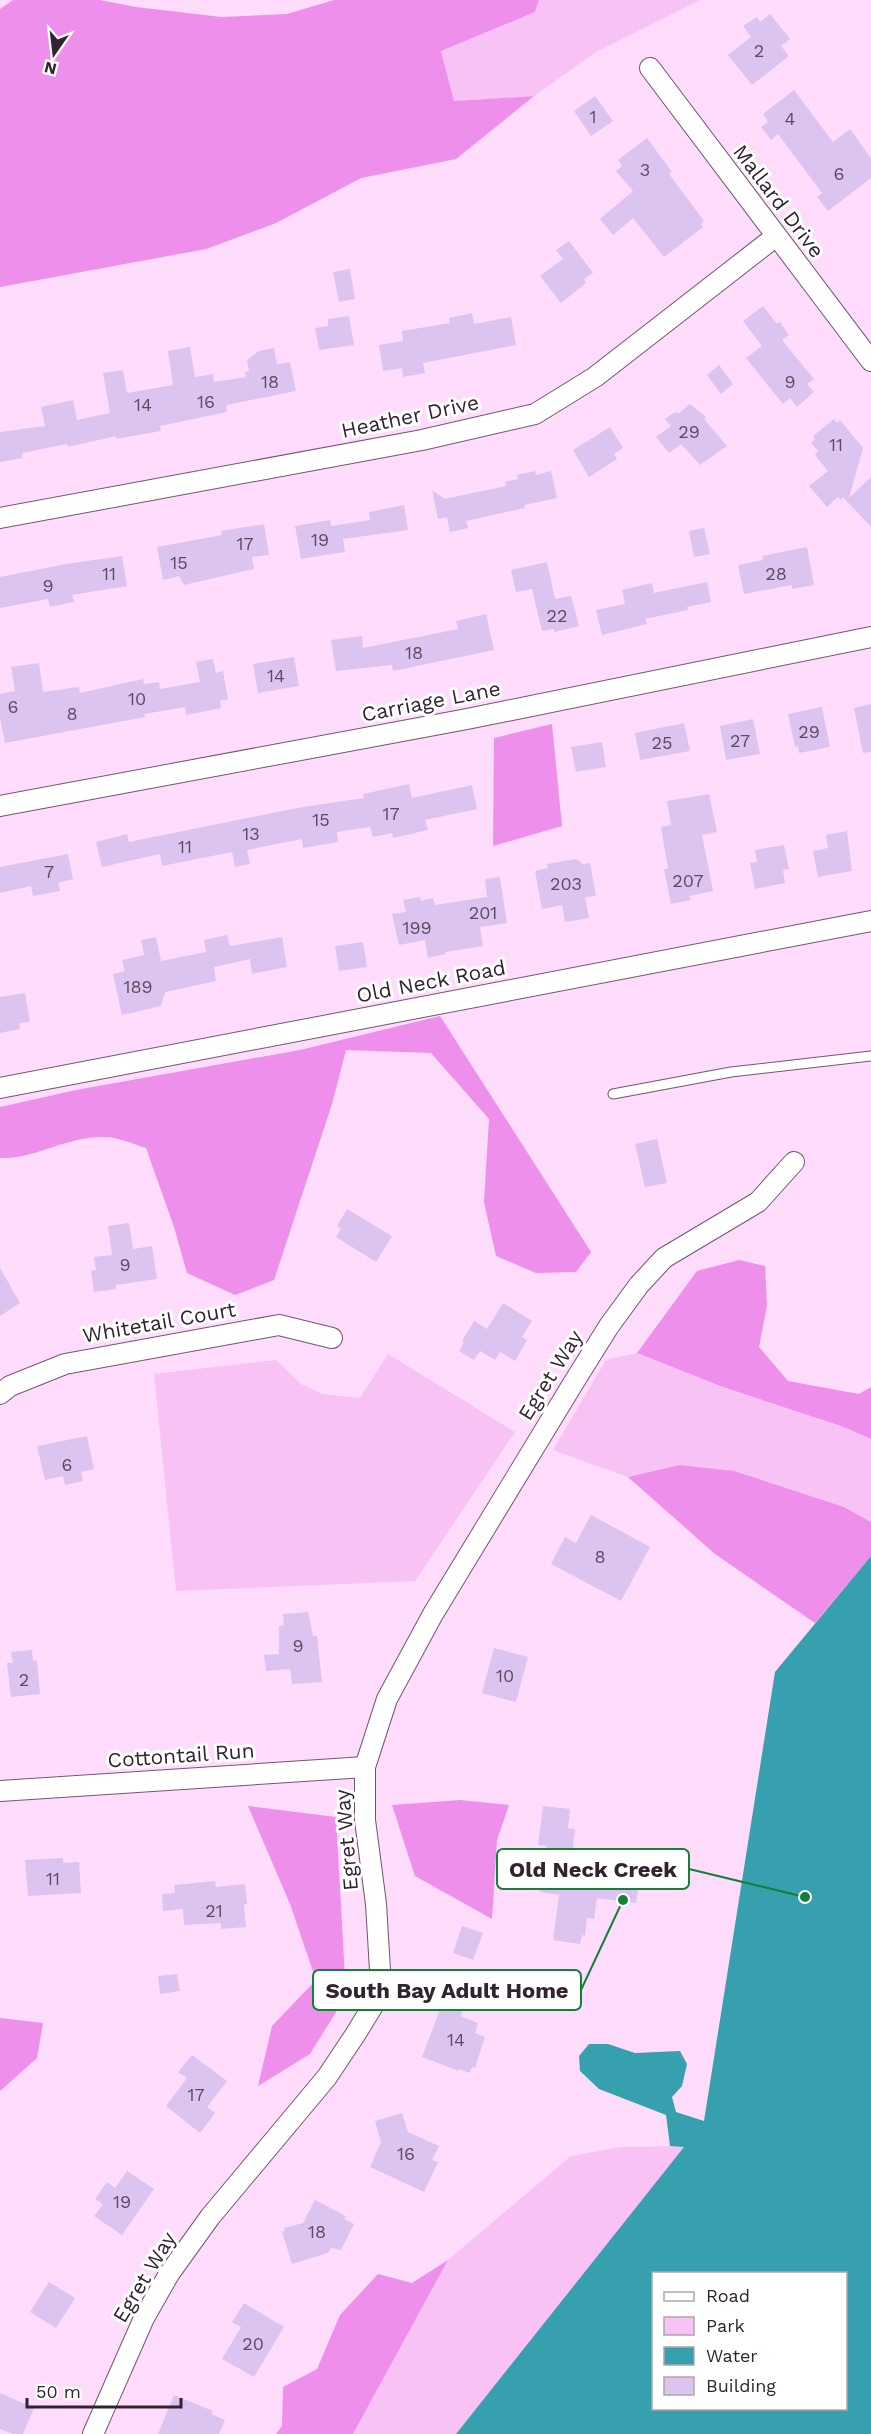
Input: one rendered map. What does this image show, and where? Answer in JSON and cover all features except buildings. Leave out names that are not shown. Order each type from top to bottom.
[{"type":"street","name":"Mallard Drive","points":[[650,68],[775,237],[871,361]]},
{"type":"street","name":"Heather Drive","points":[[0,518],[422,440],[535,414],[595,377],[775,237]]},
{"type":"street","name":"Carriage Lane","points":[[0,807],[467,719],[871,637]]},
{"type":"street","name":"Old Neck Road","points":[[0,1089],[871,921]]},
{"type":"street","name":"Egret Way","points":[[93,2434],[144,2318],[169,2274],[210,2217],[327,2077],[374,2004],[380,1970],[376,1904],[365,1820],[365,1767],[387,1699],[433,1614],[609,1326],[639,1285],[664,1258],[758,1202],[794,1162]]},
{"type":"street","name":"Whitetail Court","points":[[0,1394],[10,1386],[65,1364],[279,1326],[332,1338]]},
{"type":"street","name":"Cottontail Run","points":[[0,1791],[365,1767]]},
{"type":"lane","points":[[613,1094],[731,1072],[871,1056]]},
{"type":"green space","points":[[539,0],[700,0],[596,52],[534,96],[454,101],[441,50],[535,12]]},
{"type":"green space","points":[[637,1353],[723,1387],[841,1426],[871,1439],[871,1522],[844,1507],[679,1465],[628,1477],[553,1450],[606,1360]]},
{"type":"green space","points":[[388,1354],[515,1432],[415,1581],[176,1591],[154,1374],[276,1360],[301,1384],[322,1394],[360,1398]]},
{"type":"green space","points":[[685,2146],[456,2434],[353,2434],[448,2260],[571,2156],[621,2147]]},
{"type":"shaded area","points":[[13,0],[100,0],[136,7],[221,17],[287,14],[334,0],[539,0],[535,12],[441,51],[454,101],[534,96],[456,159],[361,178],[276,223],[206,249],[0,287],[0,9]]},
{"type":"shaded area","points":[[552,724],[562,826],[493,846],[494,738]]},
{"type":"shaded area","points":[[440,1016],[591,1252],[576,1272],[536,1273],[496,1256],[484,1202],[489,1119],[431,1053],[346,1050],[332,1104],[274,1280],[235,1295],[187,1273],[174,1227],[146,1148],[115,1138],[92,1137],[27,1155],[0,1158],[0,1107],[76,1090],[300,1050]]},
{"type":"shaded area","points":[[739,1260],[765,1266],[767,1305],[759,1347],[788,1381],[859,1394],[871,1387],[871,1439],[841,1426],[723,1387],[637,1353],[697,1271]]},
{"type":"shaded area","points":[[679,1465],[734,1471],[844,1507],[871,1522],[871,1556],[815,1623],[715,1554],[628,1477]]},
{"type":"shaded area","points":[[460,1800],[509,1805],[497,1840],[492,1919],[415,1876],[392,1805]]},
{"type":"shaded area","points":[[248,1806],[336,1817],[346,1996],[310,2054],[258,2086],[272,2026],[316,1980],[290,1904]]},
{"type":"shaded area","points":[[0,2018],[43,2023],[37,2058],[0,2091]]},
{"type":"shaded area","points":[[448,2260],[353,2434],[276,2434],[282,2426],[283,2387],[317,2369],[340,2315],[378,2274],[412,2283]]},
{"type":"water","points":[[871,1556],[871,2434],[456,2434],[684,2147],[670,2146],[666,2115],[599,2089],[580,2071],[579,2056],[589,2044],[608,2044],[635,2053],[680,2051],[687,2064],[682,2086],[672,2097],[676,2112],[704,2121],[775,1672]]},
{"type":"place","name":"Old Neck Creek","points":[[805,1897]]},
{"type":"place","name":"South Bay Adult Home","points":[[623,1900]]}]
